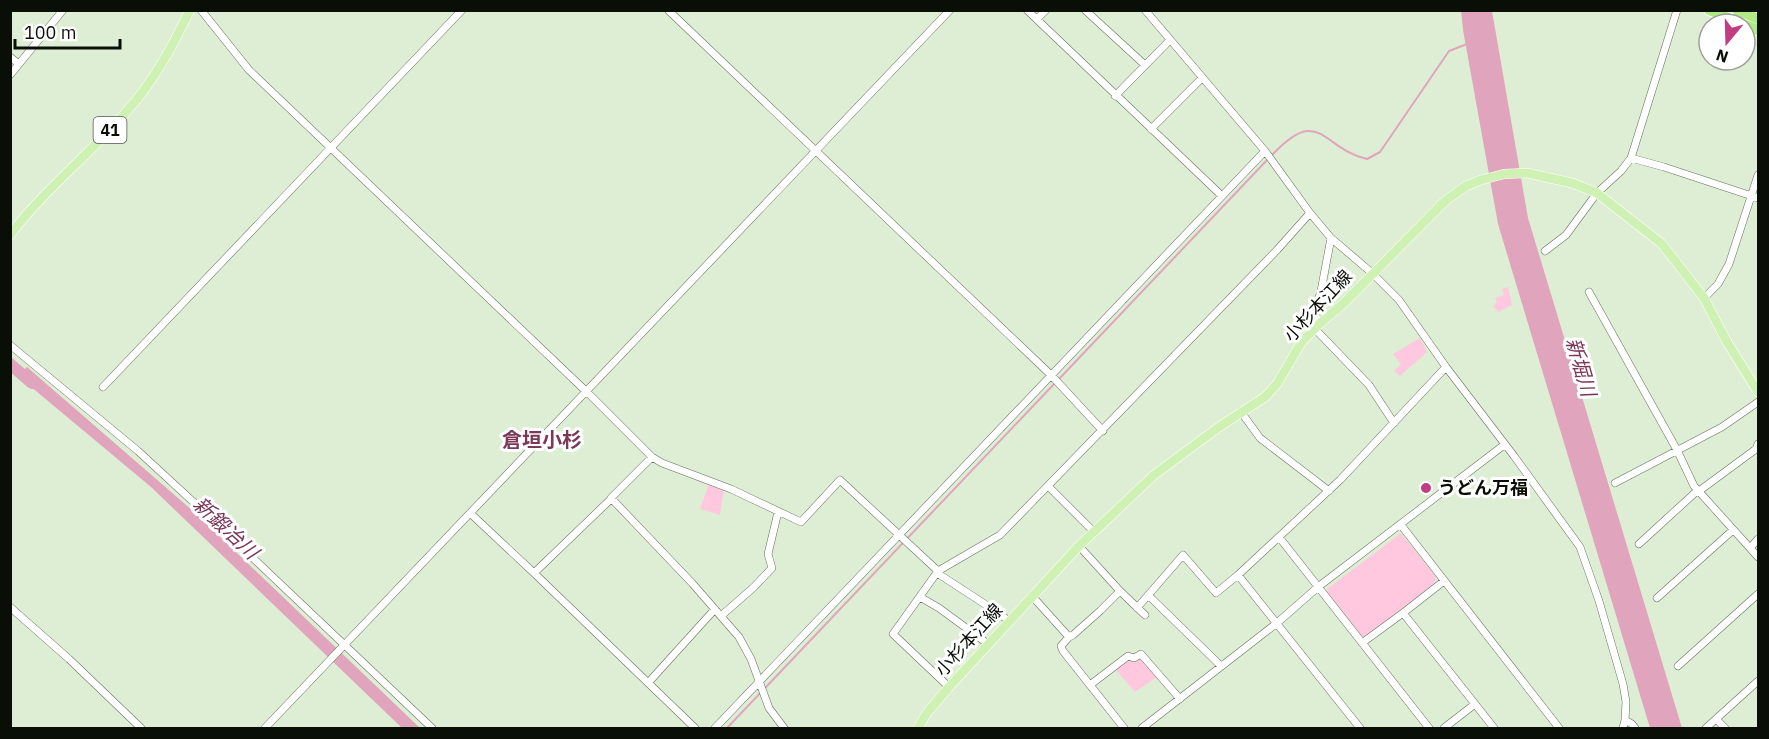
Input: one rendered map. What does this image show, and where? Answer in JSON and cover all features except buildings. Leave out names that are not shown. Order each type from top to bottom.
[{"type":"highway","points":[[1737,10],[1758,19]]},
{"type":"main road","name":"41","points":[[10,235],[146,88],[171,50],[190,10]]},
{"type":"main road","name":"小杉本江線","points":[[918,729],[927,713],[949,687],[1079,546],[1154,475],[1265,397],[1277,384],[1301,343],[1317,327],[1344,303],[1445,201],[1466,186],[1487,177],[1522,173],[1572,183],[1596,193],[1662,244],[1704,298],[1727,342],[1758,392]]},
{"type":"street","points":[[10,75],[63,10]]},
{"type":"street","points":[[201,10],[249,70],[652,457],[662,463],[731,489],[801,522],[840,480],[937,572],[1009,621]]},
{"type":"street","points":[[103,387],[462,10]]},
{"type":"street","points":[[669,10],[1051,375],[1103,430]]},
{"type":"street","points":[[265,729],[950,10]]},
{"type":"street","points":[[1028,10],[1222,196]]},
{"type":"street","points":[[1037,19],[1046,10]]},
{"type":"street","points":[[1085,10],[1145,65]]},
{"type":"street","points":[[1145,10],[1265,151],[1331,238],[1399,300],[1580,547],[1599,601],[1623,684],[1626,702],[1623,729]]},
{"type":"street","points":[[1545,251],[1566,235],[1596,193],[1621,171],[1631,158],[1677,10]]},
{"type":"street","points":[[1116,96],[1170,40]]},
{"type":"street","points":[[10,57],[19,64]]},
{"type":"street","points":[[1151,129],[1202,78]]},
{"type":"street","points":[[715,729],[1265,151]]},
{"type":"street","points":[[1631,158],[1755,197]]},
{"type":"street","points":[[1704,298],[1718,284],[1730,264],[1755,197],[1758,175]]},
{"type":"street","points":[[949,687],[893,634],[937,572],[1000,535],[1277,250],[1310,213]]},
{"type":"street","points":[[1331,238],[1315,310],[1317,327],[1369,385],[1394,423]]},
{"type":"street","points":[[1590,292],[1677,450],[1694,486],[1758,557]]},
{"type":"street","points":[[10,345],[138,451],[432,729]]},
{"type":"street","points":[[1137,608],[1183,555],[1216,593],[1329,491],[1446,367]]},
{"type":"street","points":[[1615,483],[1722,427],[1758,402]]},
{"type":"street","points":[[1241,412],[1260,438],[1329,491]]},
{"type":"street","points":[[1142,729],[1277,623],[1317,587],[1504,444]]},
{"type":"street","points":[[1640,544],[1699,491],[1756,449],[1758,444]]},
{"type":"street","points":[[534,573],[652,457]]},
{"type":"street","points":[[1048,486],[1094,532]]},
{"type":"street","points":[[611,499],[692,583],[739,637],[751,659],[769,708],[784,729]]},
{"type":"street","points":[[721,616],[772,568],[768,554],[778,512]]},
{"type":"street","points":[[470,513],[695,729]]},
{"type":"street","points":[[1401,525],[1559,729]]},
{"type":"street","points":[[1657,598],[1733,530]]},
{"type":"street","points":[[1279,537],[1429,729]]},
{"type":"street","points":[[1750,548],[1758,540]]},
{"type":"street","points":[[1079,546],[1145,615]]},
{"type":"street","points":[[1238,575],[1360,729]]},
{"type":"street","points":[[1362,643],[1444,581]]},
{"type":"street","points":[[1120,591],[1061,646],[1124,729]]},
{"type":"street","points":[[1678,666],[1758,594]]},
{"type":"street","points":[[1032,596],[1069,638]]},
{"type":"street","points":[[1148,596],[1221,666]]},
{"type":"street","points":[[920,597],[988,644]]},
{"type":"street","points":[[10,607],[69,659],[141,729]]},
{"type":"street","points":[[648,683],[715,609]]},
{"type":"street","points":[[1403,614],[1494,729]]},
{"type":"street","points":[[1090,685],[1128,656],[1134,658],[1141,654],[1180,699]]},
{"type":"street","points":[[1706,729],[1758,681]]},
{"type":"street","points":[[1444,729],[1475,704]]},
{"type":"street","points":[[1716,719],[1725,729]]},
{"type":"street","points":[[1625,720],[1635,729]]},
{"type":"shaded area","points":[[1461,11],[1492,11],[1528,218],[1682,728],[1650,728],[1498,224]]},
{"type":"shaded area","points":[[1508,287],[1512,305],[1498,312],[1493,306],[1497,302],[1495,298],[1504,295],[1502,289]]},
{"type":"shaded area","points":[[1420,338],[1427,352],[1400,376],[1394,371],[1401,364],[1393,354]]},
{"type":"shaded area","points":[[27,367],[193,511],[420,728],[402,728],[151,487],[18,376]]},
{"type":"shaded area","points":[[709,484],[724,489],[720,515],[700,509]]},
{"type":"shaded area","points":[[1401,533],[1436,577],[1434,585],[1366,636],[1361,637],[1327,589]]},
{"type":"shaded area","points":[[1140,657],[1157,677],[1135,692],[1116,670],[1128,658],[1133,662]]},
{"type":"waterway","points":[[1272,155],[1288,140],[1311,131],[1352,154],[1367,159],[1380,152],[1449,51],[1467,44]]},
{"type":"waterway","points":[[1059,379],[1268,159]]},
{"type":"waterway","name":"新鍛冶川","points":[[10,364],[32,383]]},
{"type":"waterway","points":[[727,728],[1055,383]]},
{"type":"place","name":"うどん万福","points":[[1426,488]]},
{"type":"district","name":"倉垣小杉","points":[[542,440]]},
{"type":"water label","name":"新堀川","points":[[1581,367]]}]
